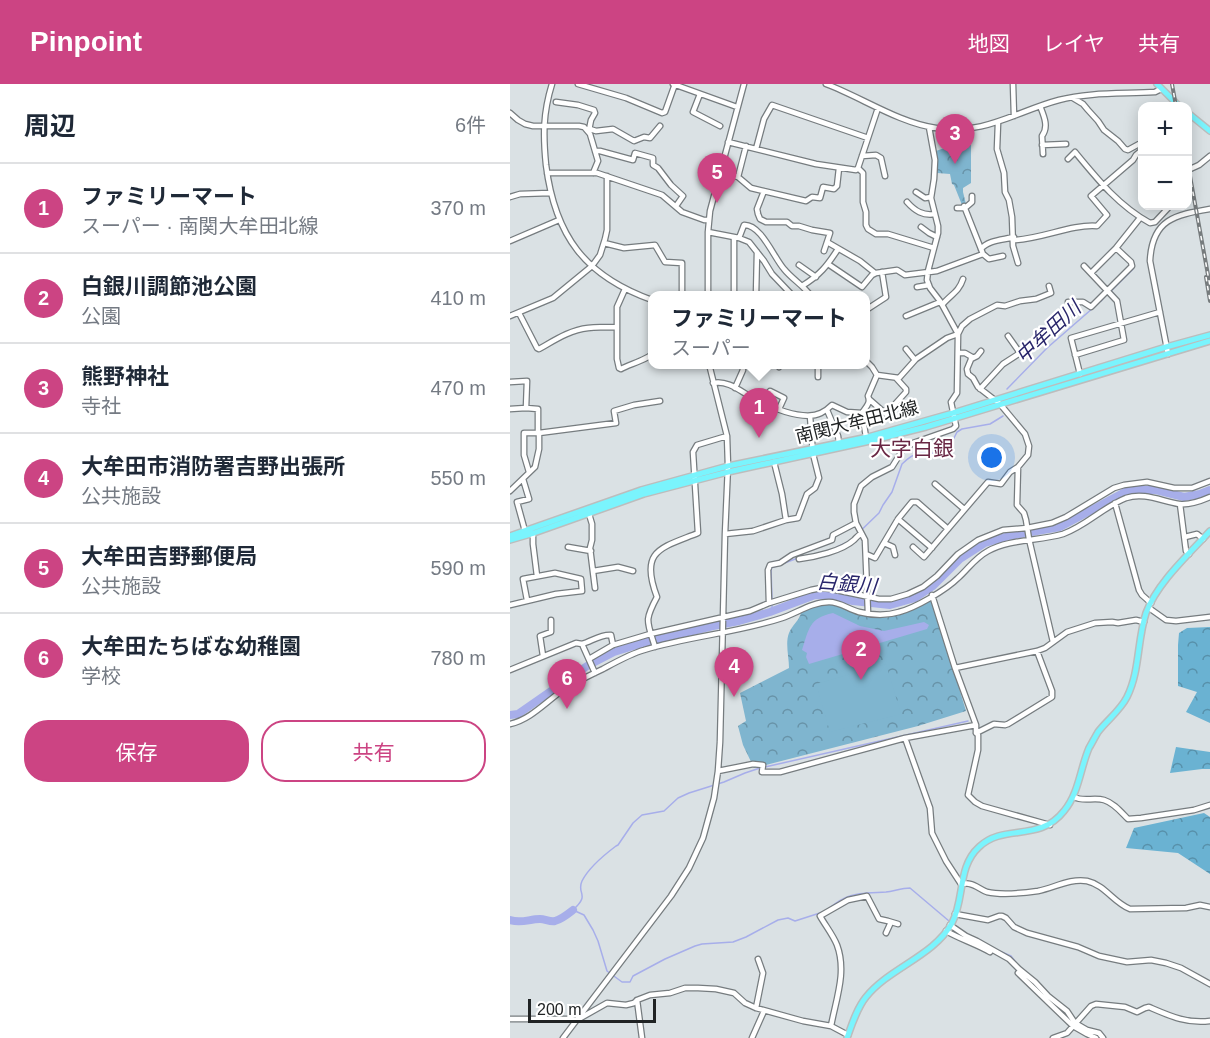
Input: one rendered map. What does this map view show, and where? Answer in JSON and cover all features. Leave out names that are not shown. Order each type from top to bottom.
[{"type":"main road","points":[[1159,86],[1175,102]]},
{"type":"main road","points":[[1192,120],[1210,131]]},
{"type":"main road","name":"南関大牟田北線","points":[[997,402],[1167,351],[1210,335]]},
{"type":"main road","name":"南関大牟田北線","points":[[510,540],[695,478],[813,451],[870,441],[1080,374],[1210,341]]},
{"type":"main road","name":"南関大牟田北線","points":[[728,469],[774,462],[839,443],[954,416]]},
{"type":"main road","name":"南関大牟田北線","points":[[510,536],[641,490],[695,478]]},
{"type":"main road","points":[[847,1037],[859,1008],[877,985],[937,942],[948,928],[955,914],[969,860],[979,846],[1004,834],[1033,831],[1050,825],[1074,797],[1086,758],[1098,732],[1127,697],[1136,671],[1141,635],[1150,606],[1167,579],[1210,531]]},
{"type":"street","points":[[552,84],[546,103],[543,126],[550,193],[559,220],[572,242],[592,266],[625,289],[648,298]]},
{"type":"street","points":[[578,84],[626,98],[662,113],[674,84],[737,108]]},
{"type":"street","points":[[708,291],[710,211],[744,84]]},
{"type":"street","points":[[826,84],[878,108],[937,129],[963,129],[998,123],[1040,106],[1071,97],[1155,92],[1159,86]]},
{"type":"street","points":[[1013,84],[1014,116]]},
{"type":"street","points":[[700,94],[693,112],[720,126]]},
{"type":"street","points":[[1071,97],[1089,110],[1100,126],[1125,149],[1128,150],[1138,145]]},
{"type":"street","points":[[556,102],[594,110],[589,130],[598,161],[593,173]]},
{"type":"street","points":[[756,149],[764,119],[772,105],[868,138]]},
{"type":"street","points":[[1040,106],[1045,118],[1045,131],[1042,136],[1043,154]]},
{"type":"street","points":[[858,168],[878,108]]},
{"type":"street","points":[[510,112],[518,120],[533,126],[579,126],[589,130],[613,129],[634,141],[638,141],[641,137],[650,138],[660,126]]},
{"type":"street","points":[[998,123],[997,149],[1004,173],[1005,192],[1012,217],[1013,246],[1018,263]]},
{"type":"street","points":[[868,612],[866,540],[856,523],[854,512],[854,504],[861,486],[872,477],[892,467],[902,451],[913,443],[954,429],[956,426],[951,402],[957,393],[958,334],[927,280],[938,225],[931,197],[935,160],[929,127]]},
{"type":"street","points":[[728,142],[816,164],[854,170],[858,168]]},
{"type":"street","points":[[1042,145],[1065,144]]},
{"type":"street","points":[[738,177],[746,146]]},
{"type":"street","points":[[595,151],[633,160],[635,153],[653,158],[653,165],[683,196],[676,206]]},
{"type":"street","points":[[1068,159],[1075,152],[1103,186],[1140,218],[1150,223],[1155,222],[1166,210]]},
{"type":"street","points":[[982,252],[984,245],[989,243],[1048,235],[1085,225],[1097,226],[1107,215],[1091,196],[1138,154]]},
{"type":"street","points":[[862,156],[876,155],[881,158],[885,176]]},
{"type":"street","points":[[1192,168],[1210,156]]},
{"type":"street","points":[[720,172],[738,177],[751,188],[806,201],[812,197],[820,198],[823,187],[834,189],[837,186],[839,168]]},
{"type":"street","points":[[858,168],[863,173],[863,202],[868,229],[876,234],[888,234],[934,248]]},
{"type":"street","points":[[547,173],[593,173],[608,176],[662,195],[682,212],[709,220]]},
{"type":"street","points":[[510,316],[553,298],[592,266],[600,255],[607,230],[608,176]]},
{"type":"street","points":[[764,191],[757,209],[760,219],[766,222],[787,222],[792,226],[830,233],[824,251]]},
{"type":"street","points":[[916,192],[925,198],[931,197]]},
{"type":"street","points":[[510,197],[520,194],[550,193]]},
{"type":"street","points":[[966,208],[972,202],[972,196]]},
{"type":"street","points":[[907,202],[914,210],[923,214],[935,214]]},
{"type":"street","points":[[957,208],[975,209]]},
{"type":"street","points":[[966,208],[982,252],[989,259],[1003,256]]},
{"type":"street","points":[[1167,351],[1150,261],[1154,238],[1166,222],[1175,217],[1210,209]]},
{"type":"street","points":[[1091,273],[1116,248],[1140,218]]},
{"type":"street","points":[[510,241],[559,220]]},
{"type":"street","points":[[734,291],[736,238],[744,225],[750,225],[756,229],[784,270],[806,291]]},
{"type":"street","points":[[921,227],[937,237]]},
{"type":"street","points":[[708,232],[749,242],[772,274],[788,291]]},
{"type":"street","points":[[827,242],[860,261],[875,273]]},
{"type":"street","points":[[604,243],[624,248],[655,245],[665,262],[682,263],[682,291]]},
{"type":"street","points":[[1068,302],[1083,302],[1091,307],[1132,267],[1131,262],[1116,248]]},
{"type":"street","points":[[802,286],[816,277],[838,249]]},
{"type":"street","points":[[756,291],[757,252]]},
{"type":"street","points":[[828,264],[862,287],[875,273],[897,270],[905,275],[937,272],[982,252]]},
{"type":"street","points":[[799,265],[816,277]]},
{"type":"street","points":[[1075,355],[1124,340],[1117,301],[1084,267]]},
{"type":"street","points":[[870,307],[886,297],[882,272]]},
{"type":"street","points":[[906,316],[941,303],[954,294],[963,279]]},
{"type":"street","points":[[917,287],[929,285]]},
{"type":"street","points":[[870,365],[877,375],[899,378],[915,360],[947,338],[958,334],[962,326],[970,319],[997,305],[1005,306],[1051,293],[1049,286]]},
{"type":"street","points":[[625,289],[617,307],[618,368],[621,369],[648,358]]},
{"type":"street","points":[[519,312],[539,349],[578,330],[617,327]]},
{"type":"street","points":[[1080,374],[1071,338],[1160,312]]},
{"type":"street","points":[[980,389],[1003,364],[1020,353],[1008,336]]},
{"type":"street","points":[[906,349],[915,360]]},
{"type":"street","points":[[913,547],[924,557],[988,482],[1001,484],[1028,455],[1029,446],[1025,434],[968,374],[967,369],[971,359],[981,351]]},
{"type":"street","points":[[959,354],[969,355],[971,359]]},
{"type":"street","points":[[563,1038],[671,896],[689,868],[703,838],[714,798],[718,771],[728,469],[727,436],[710,369]]},
{"type":"street","points":[[735,388],[743,369]]},
{"type":"street","points":[[818,369],[818,377]]},
{"type":"street","points":[[862,413],[869,405],[868,396],[877,375]]},
{"type":"street","points":[[870,400],[886,414],[906,392],[896,378]]},
{"type":"street","points":[[510,382],[527,381],[526,408]]},
{"type":"street","points":[[713,382],[720,381],[760,402],[801,416],[819,414],[832,405],[846,412],[862,413]]},
{"type":"street","points":[[763,387],[784,398],[779,409]]},
{"type":"street","points":[[760,402],[770,391]]},
{"type":"street","points":[[529,472],[524,455],[524,433],[616,423],[614,411],[660,401]]},
{"type":"street","points":[[824,402],[839,443]]},
{"type":"street","points":[[510,409],[538,409],[539,433],[539,449],[535,467],[510,491]]},
{"type":"street","points":[[862,413],[866,437]]},
{"type":"street","points":[[725,534],[753,531],[798,518],[807,494],[815,488],[819,478],[813,451],[810,416]]},
{"type":"street","points":[[654,646],[648,625],[648,616],[657,597],[651,581],[651,562],[659,550],[698,533],[693,452],[697,445],[727,436]]},
{"type":"street","points":[[774,462],[786,520]]},
{"type":"street","points":[[1018,467],[1017,505],[1024,513],[1053,642]]},
{"type":"street","points":[[523,479],[529,499],[517,502],[525,531]]},
{"type":"street","points":[[589,660],[613,645],[723,618],[821,588],[868,598],[891,599],[923,586],[937,576],[958,554],[978,540],[1003,530],[1052,523],[1114,488],[1147,482],[1174,488],[1192,488],[1210,481]]},
{"type":"street","points":[[935,484],[964,509]]},
{"type":"street","points":[[510,724],[524,720],[566,689],[595,673],[630,655],[654,646],[781,619],[811,606],[828,602],[858,612],[890,615],[910,608],[957,579],[987,551],[1007,544],[1049,538],[1065,533],[1128,497],[1149,496],[1186,504],[1210,497]]},
{"type":"street","points":[[866,554],[875,558],[898,519],[912,502],[917,502],[948,529]]},
{"type":"street","points":[[1115,503],[1139,590],[1150,606],[1166,621],[1210,617]]},
{"type":"street","points":[[1180,504],[1186,551],[1189,554]]},
{"type":"street","points":[[589,514],[592,524],[591,551],[595,588]]},
{"type":"street","points":[[898,519],[932,548]]},
{"type":"street","points":[[771,603],[768,570],[770,565],[780,563],[792,555],[832,540],[836,532],[856,523]]},
{"type":"street","points":[[799,560],[836,550],[854,541],[860,532]]},
{"type":"street","points":[[533,534],[537,576]]},
{"type":"street","points":[[1185,537],[1197,534],[1203,539]]},
{"type":"street","points":[[884,543],[893,547],[895,555]]},
{"type":"street","points":[[568,548],[591,551]]},
{"type":"street","points":[[593,571],[618,567],[633,571]]},
{"type":"street","points":[[510,605],[556,594],[582,591],[581,579],[555,573],[523,579],[528,600]]},
{"type":"street","points":[[932,595],[978,735],[978,750],[968,795],[982,806],[1050,825]]},
{"type":"street","points":[[543,656],[540,636],[551,632],[551,620]]},
{"type":"street","points":[[955,668],[1037,651],[1067,632],[1095,623],[1136,620],[1144,622]]},
{"type":"street","points":[[510,670],[576,643],[582,644],[600,636],[611,635],[613,645]]},
{"type":"street","points":[[582,644],[595,673]]},
{"type":"street","points":[[976,733],[994,724],[1008,724],[1052,697],[1037,651]]},
{"type":"street","points":[[718,771],[753,764],[763,765],[762,772],[780,772],[905,738],[976,725]]},
{"type":"street","points":[[905,738],[930,808],[932,833],[961,884],[971,884],[988,892],[1012,893],[1036,891],[1078,880],[1100,887],[1124,907],[1130,909],[1186,908],[1200,905],[1210,907]]},
{"type":"street","points":[[1074,797],[1106,800],[1128,819],[1194,810],[1210,805]]},
{"type":"street","points":[[831,1026],[841,978],[840,955],[836,943],[820,916],[848,900],[867,896],[879,920],[898,924]]},
{"type":"street","points":[[955,914],[987,920],[1002,916],[1014,927],[1026,933],[1077,947],[1099,956],[1127,962],[1151,960],[1166,963],[1190,972],[1210,984]]},
{"type":"street","points":[[886,933],[891,922]]},
{"type":"street","points":[[948,928],[1010,959],[1018,969],[1067,1011],[1074,1024],[1096,1038]]},
{"type":"street","points":[[756,1008],[763,972],[758,958]]},
{"type":"street","points":[[510,1019],[577,1020],[607,1003],[626,1005],[650,995],[670,993],[685,988],[716,989],[734,993],[745,1003],[764,1011],[831,1026],[847,1037]]},
{"type":"street","points":[[637,1000],[642,1038]]},
{"type":"street","points":[[1053,1038],[1067,1033],[1091,1006],[1096,1004],[1125,1007],[1137,1012],[1149,1007],[1178,1019],[1195,1022],[1210,1021]]},
{"type":"street","points":[[752,1038],[764,1011]]},
{"type":"street","points":[[1074,1024],[1099,1033],[1103,1038]]},
{"type":"green space","points":[[971,145],[971,183],[963,188],[966,204],[962,205],[950,174],[937,173],[936,151],[950,146]]},
{"type":"green space","points":[[929,601],[932,602],[937,615],[966,711],[918,726],[754,768],[743,745],[738,726],[746,721],[740,693],[789,668],[788,637],[801,613],[815,607],[831,605],[841,606],[867,616],[891,617]]},
{"type":"green space","points":[[1210,627],[1210,723],[1186,712],[1197,692],[1178,686],[1178,645],[1179,633],[1187,628]]},
{"type":"green space","points":[[886,664],[901,714],[830,732],[816,684]]},
{"type":"green space","points":[[1176,747],[1210,752],[1210,769],[1170,773]]},
{"type":"green space","points":[[1204,813],[1210,817],[1210,874],[1178,853],[1126,848],[1134,828]]},
{"type":"shaded area","points":[[833,613],[860,626],[884,631],[924,622],[929,625],[927,629],[809,664],[807,653],[802,650],[811,625],[819,618]]},
{"type":"waterway","name":"中牟田川","points":[[1112,290],[1133,269]]},
{"type":"waterway","name":"中牟田川","points":[[1101,301],[1106,295]]},
{"type":"waterway","name":"中牟田川","points":[[1007,389],[1047,348],[1093,308]]},
{"type":"waterway","name":"中牟田川","points":[[837,547],[850,541],[879,513],[892,492],[902,464],[918,454],[935,453],[953,440],[957,432],[962,429],[990,424],[1003,416]]},
{"type":"waterway","name":"白銀川","points":[[510,715],[518,714],[587,666],[614,652],[739,621],[815,595],[890,605],[915,598],[933,586],[960,559],[985,543],[1009,536],[1060,527],[1125,492],[1156,490],[1184,497],[1210,490]]},
{"type":"waterway","name":"中牟田川","points":[[772,600],[771,568],[798,558]]},
{"type":"waterway","name":"中牟田川","points":[[772,605],[772,611]]},
{"type":"waterway","points":[[765,767],[968,721]]},
{"type":"waterway","points":[[760,768],[689,793],[678,798],[664,811],[642,815],[633,823],[618,845],[597,862],[585,876],[581,885],[581,901],[573,910],[584,915],[598,941],[607,971],[622,982],[630,982],[633,976],[695,946],[733,942],[778,920],[788,918],[795,921],[823,912]]},
{"type":"waterway","points":[[827,910],[853,895],[910,888],[949,921]]},
{"type":"waterway","points":[[510,920],[555,921],[573,910]]},
{"type":"waterway","points":[[973,937],[982,941]]},
{"type":"waterway","points":[[997,950],[1011,956],[1017,964]]},
{"type":"railway","points":[[1172,84],[1175,102]]},
{"type":"railway","points":[[1192,187],[1210,286]]},
{"type":"railway","points":[[1206,277],[1210,301]]},
{"type":"place","name":"熊野神社","points":[[955,164]]},
{"type":"place","name":"大牟田吉野郵便局","points":[[717,203]]},
{"type":"place","name":"ファミリーマート","points":[[759,438]]},
{"type":"place","name":"白銀川調節池公園","points":[[861,680]]},
{"type":"place","name":"大牟田市消防署吉野出張所","points":[[734,697]]},
{"type":"place","name":"大牟田たちばな幼稚園","points":[[567,709]]},
{"type":"district","name":"大字白銀","points":[[912,449]]}]
